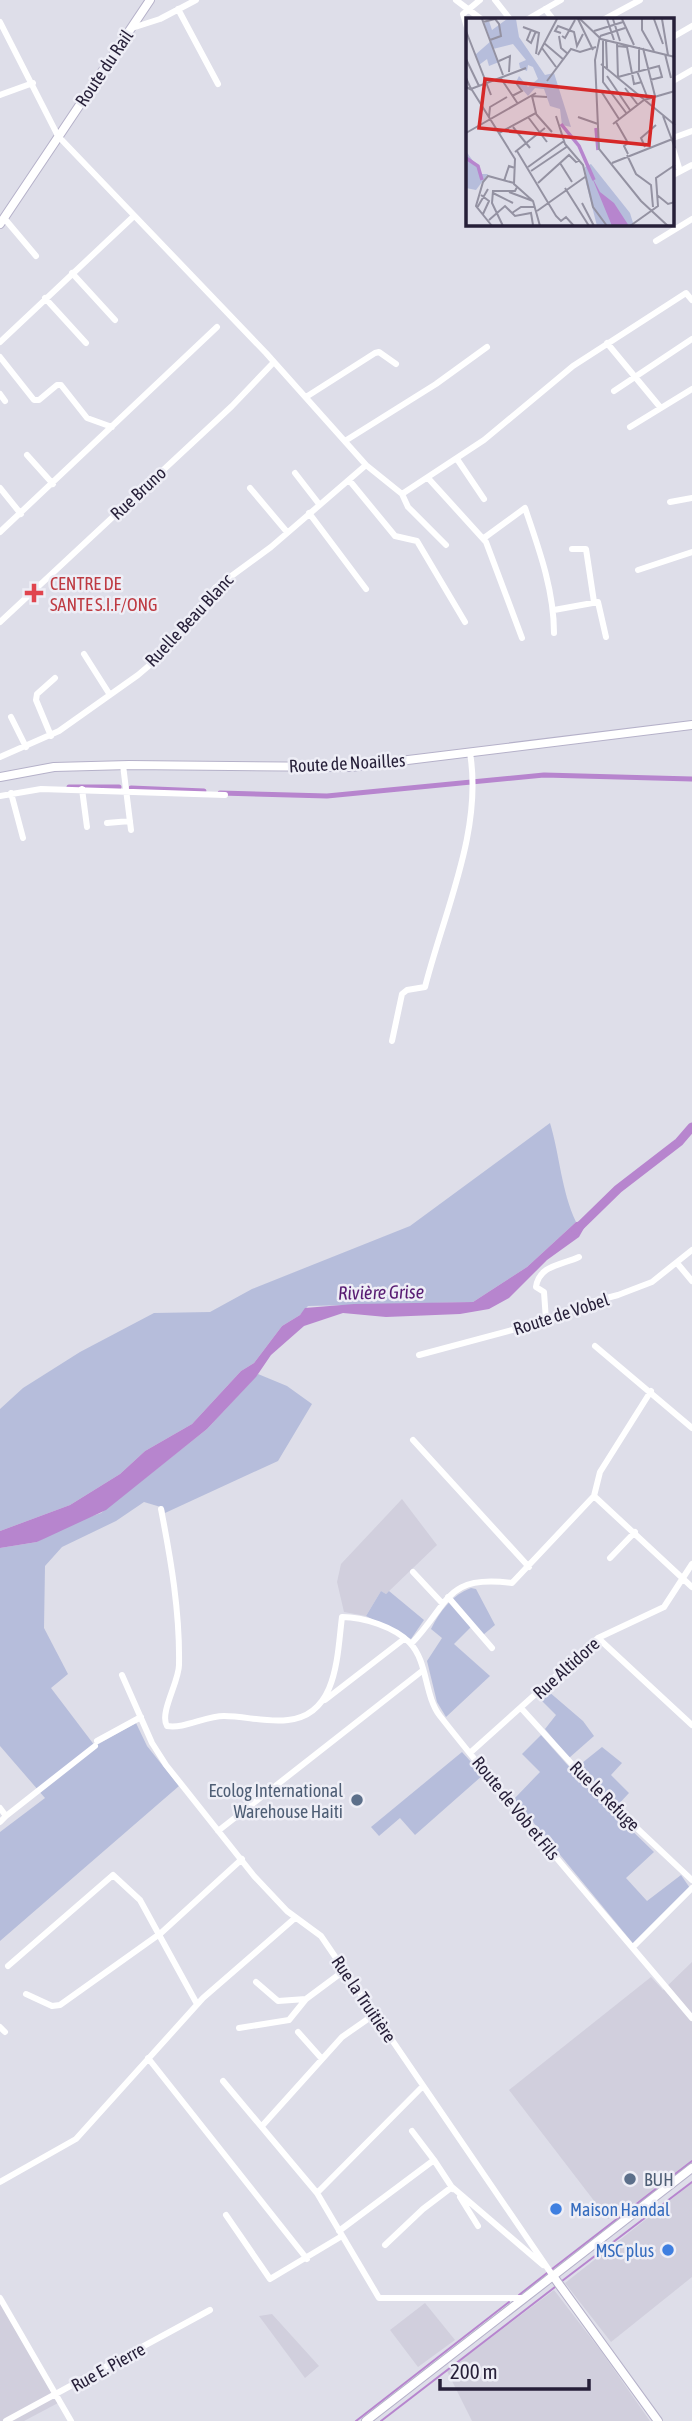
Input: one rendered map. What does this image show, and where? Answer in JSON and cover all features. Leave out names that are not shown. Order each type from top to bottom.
[{"type":"street","name":"Route du Rail","points":[[2,221],[150,0]]},
{"type":"street","points":[[132,28],[196,0]]},
{"type":"street","points":[[456,0],[480,18]]},
{"type":"street","points":[[466,24],[463,14],[480,0]]},
{"type":"street","points":[[495,0],[509,18]]},
{"type":"street","points":[[530,18],[561,0]]},
{"type":"street","points":[[607,18],[640,0]]},
{"type":"street","points":[[178,9],[218,84]]},
{"type":"street","points":[[545,9],[552,18]]},
{"type":"street","points":[[0,22],[58,136],[274,362],[366,465],[402,494],[408,507],[446,545]]},
{"type":"street","points":[[674,36],[692,26]]},
{"type":"street","points":[[674,80],[692,70]]},
{"type":"street","points":[[0,95],[33,83]]},
{"type":"street","points":[[674,138],[692,131]]},
{"type":"street","points":[[674,152],[681,171]]},
{"type":"street","points":[[674,174],[692,165]]},
{"type":"street","points":[[0,342],[134,216]]},
{"type":"street","points":[[656,241],[692,219]]},
{"type":"street","points":[[2,221],[36,256]]},
{"type":"street","points":[[72,273],[115,320]]},
{"type":"street","points":[[402,494],[457,459],[573,366],[607,343],[686,293],[692,300]]},
{"type":"street","points":[[45,298],[86,343]]},
{"type":"street","points":[[1,531],[217,327]]},
{"type":"street","points":[[614,391],[692,339]]},
{"type":"street","points":[[607,343],[660,407]]},
{"type":"street","points":[[345,441],[436,384],[487,347]]},
{"type":"street","points":[[306,397],[375,353],[379,352],[397,364]]},
{"type":"street","points":[[0,357],[34,400],[39,400],[61,385],[87,418],[112,427]]},
{"type":"street","name":"Rue Bruno","points":[[0,622],[232,406],[274,362]]},
{"type":"street","points":[[630,427],[692,389]]},
{"type":"street","points":[[0,394],[5,401]]},
{"type":"street","points":[[27,455],[53,484]]},
{"type":"street","points":[[457,459],[484,499]]},
{"type":"street","name":"Ruelle Beau Blanc","points":[[0,757],[51,736],[165,652],[215,588],[366,465]]},
{"type":"street","points":[[295,473],[319,505]]},
{"type":"street","points":[[428,478],[484,538],[522,638]]},
{"type":"street","points":[[349,480],[397,538],[417,541],[465,622]]},
{"type":"street","points":[[0,488],[21,514]]},
{"type":"street","points":[[250,488],[287,532]]},
{"type":"street","points":[[670,502],[692,498]]},
{"type":"street","points":[[484,538],[525,508],[548,580],[554,610],[554,633]]},
{"type":"street","points":[[309,513],[366,589]]},
{"type":"street","points":[[572,549],[586,549],[594,602]]},
{"type":"street","points":[[638,570],[692,552]]},
{"type":"street","points":[[554,610],[594,602],[600,604],[606,637]]},
{"type":"street","points":[[84,654],[110,695]]},
{"type":"street","points":[[51,736],[36,700],[37,694],[55,678]]},
{"type":"street","points":[[11,717],[26,747]]},
{"type":"street","name":"Route de Noailles","points":[[0,777],[54,767],[351,766],[692,725]]},
{"type":"street","points":[[392,1041],[402,995],[407,990],[425,987],[440,928],[462,864],[475,787],[470,752]]},
{"type":"street","points":[[123,765],[131,830]]},
{"type":"street","points":[[0,796],[41,789],[225,795]]},
{"type":"street","points":[[82,789],[87,827]]},
{"type":"street","points":[[11,793],[23,838]]},
{"type":"street","points":[[107,823],[130,821]]},
{"type":"street","name":"Route de Vobel","points":[[419,1355],[546,1320],[584,1304],[652,1282],[692,1250]]},
{"type":"street","points":[[546,1320],[544,1292],[536,1287],[537,1279],[548,1267],[579,1257]]},
{"type":"street","points":[[677,1264],[692,1281]]},
{"type":"street","points":[[595,1346],[692,1428]]},
{"type":"street","points":[[161,1509],[173,1574],[179,1664],[164,1716],[167,1726],[225,1716],[288,1720],[305,1716],[321,1707],[333,1680],[342,1617],[360,1617],[411,1644],[445,1600],[464,1586],[483,1580],[512,1583],[594,1496],[600,1472],[651,1391]]},
{"type":"street","points":[[413,1440],[529,1567]]},
{"type":"street","points":[[594,1496],[692,1587]]},
{"type":"street","points":[[610,1558],[635,1532]]},
{"type":"street","name":"Rue Altidore","points":[[471,1752],[598,1638],[664,1607],[692,1564]]},
{"type":"street","points":[[413,1572],[492,1648]]},
{"type":"street","points":[[598,1638],[692,1726]]},
{"type":"street","points":[[323,1701],[404,1639]]},
{"type":"street","name":"Route de Vob et Fils","points":[[411,1644],[433,1706],[569,1874],[692,2018]]},
{"type":"street","points":[[218,1831],[422,1671]]},
{"type":"street","name":"Rue la Truitière","points":[[122,1675],[152,1743],[243,1860],[295,1919],[321,1936],[551,2274]]},
{"type":"street","name":"Rue le Refuge","points":[[521,1708],[590,1784],[692,1880]]},
{"type":"street","points":[[0,1808],[3,1819],[96,1744],[141,1717]]},
{"type":"street","points":[[26,1994],[57,2007],[161,1933],[243,1860]]},
{"type":"street","points":[[8,1966],[111,1875],[115,1875],[140,1900],[161,1933],[197,2004]]},
{"type":"street","points":[[633,1947],[692,1888]]},
{"type":"street","points":[[0,2181],[76,2139],[197,2004],[295,1919]]},
{"type":"street","points":[[239,2028],[289,2020],[306,1999],[345,1970]]},
{"type":"street","points":[[256,1982],[278,2001],[306,1999]]},
{"type":"street","points":[[262,2126],[342,2037],[375,2014]]},
{"type":"street","points":[[298,2032],[322,2059]]},
{"type":"street","points":[[148,2058],[307,2259]]},
{"type":"street","points":[[223,2081],[317,2193],[379,2298],[524,2298]]},
{"type":"street","points":[[317,2193],[424,2086]]},
{"type":"street","points":[[412,2131],[478,2226]]},
{"type":"street","points":[[226,2215],[267,2277],[276,2278],[307,2259],[434,2160]]},
{"type":"street","points":[[369,2420],[551,2274],[692,2168]]},
{"type":"street","points":[[452,2188],[551,2274],[658,2421]]},
{"type":"street","points":[[385,2245],[423,2209],[452,2188]]},
{"type":"street","points":[[0,2298],[71,2421]]},
{"type":"street","name":"Rue E. Pierre","points":[[6,2421],[210,2310]]},
{"type":"shaded area","points":[[550,1123],[567,1198],[576,1222],[527,1267],[473,1302],[308,1306],[300,1315],[282,1326],[254,1363],[241,1371],[192,1424],[145,1451],[120,1474],[70,1505],[0,1531],[0,1409],[23,1388],[80,1352],[154,1313],[210,1312],[252,1289],[410,1226]]},
{"type":"shaded area","points":[[588,1221],[579,1237],[547,1260],[509,1298],[489,1309],[460,1314],[386,1317],[343,1313],[304,1326],[271,1355],[256,1377],[207,1429],[106,1510],[37,1542],[0,1548],[0,1531],[70,1505],[120,1474],[145,1451],[192,1424],[241,1371],[254,1363],[282,1326],[300,1315],[305,1308],[354,1304],[473,1302],[527,1267],[576,1222]]},
{"type":"shaded area","points":[[258,1374],[287,1386],[312,1404],[278,1461],[165,1513],[164,1508],[144,1502],[116,1521],[62,1547],[45,1566],[44,1628],[68,1674],[51,1688],[95,1746],[136,1723],[147,1746],[179,1786],[0,1941],[0,1832],[45,1798],[0,1746],[0,1548],[37,1542],[69,1524],[101,1513],[207,1429]]},
{"type":"shaded area","points":[[402,1499],[437,1545],[386,1594],[381,1591],[366,1616],[344,1612],[337,1582],[341,1564]]},
{"type":"shaded area","points":[[471,1588],[476,1589],[495,1625],[483,1635],[472,1626],[454,1644],[490,1676],[446,1717],[437,1702],[427,1661],[442,1638],[431,1629],[447,1604]]},
{"type":"shaded area","points":[[381,1591],[386,1594],[389,1591],[424,1620],[411,1639],[366,1616]]},
{"type":"shaded area","points":[[548,1691],[583,1721],[594,1736],[569,1758],[545,1729],[556,1715],[539,1698]]},
{"type":"shaded area","points":[[541,1735],[587,1787],[654,1852],[626,1878],[647,1901],[681,1875],[692,1891],[636,1947],[514,1799],[540,1772],[522,1754]]},
{"type":"shaded area","points":[[602,1747],[622,1763],[611,1775],[629,1793],[616,1807],[577,1767]]},
{"type":"shaded area","points":[[462,1752],[483,1775],[415,1835],[400,1818],[379,1836],[371,1827]]},
{"type":"shaded area","points":[[692,1962],[692,2162],[647,2196],[608,2219],[509,2090],[651,1977],[663,1990]]},
{"type":"shaded area","points":[[692,2183],[692,2277],[611,2342],[565,2283]]},
{"type":"shaded area","points":[[554,2290],[650,2421],[472,2421],[447,2371]]},
{"type":"shaded area","points":[[0,2302],[58,2403],[24,2421],[0,2421]]},
{"type":"shaded area","points":[[425,2303],[455,2340],[418,2367],[390,2330]]},
{"type":"shaded area","points":[[272,2314],[319,2366],[305,2378],[259,2316]]},
{"type":"waterway","points":[[220,793],[327,796],[544,775],[692,779]]},
{"type":"waterway","points":[[69,787],[119,787]]},
{"type":"waterway","points":[[131,788],[204,791]]},
{"type":"waterway","name":"Rivière Grise","points":[[576,1230],[618,1189],[679,1142],[692,1127]]},
{"type":"waterway","points":[[552,2269],[692,2161]]},
{"type":"waterway","points":[[562,2281],[692,2182]]},
{"type":"waterway","points":[[519,2295],[547,2273]]},
{"type":"waterway","points":[[381,2421],[555,2287]]},
{"type":"waterway","points":[[356,2421],[509,2302]]},
{"type":"place","name":"CENTRE DE SANTE S.I.F/ONG","points":[[34,593]]},
{"type":"place","name":"Ecolog International Warehouse Haiti","points":[[357,1800]]},
{"type":"place","name":"BUH","points":[[630,2179]]},
{"type":"place","name":"Maison Handal","points":[[556,2209]]},
{"type":"place","name":"MSC plus","points":[[668,2250]]}]
